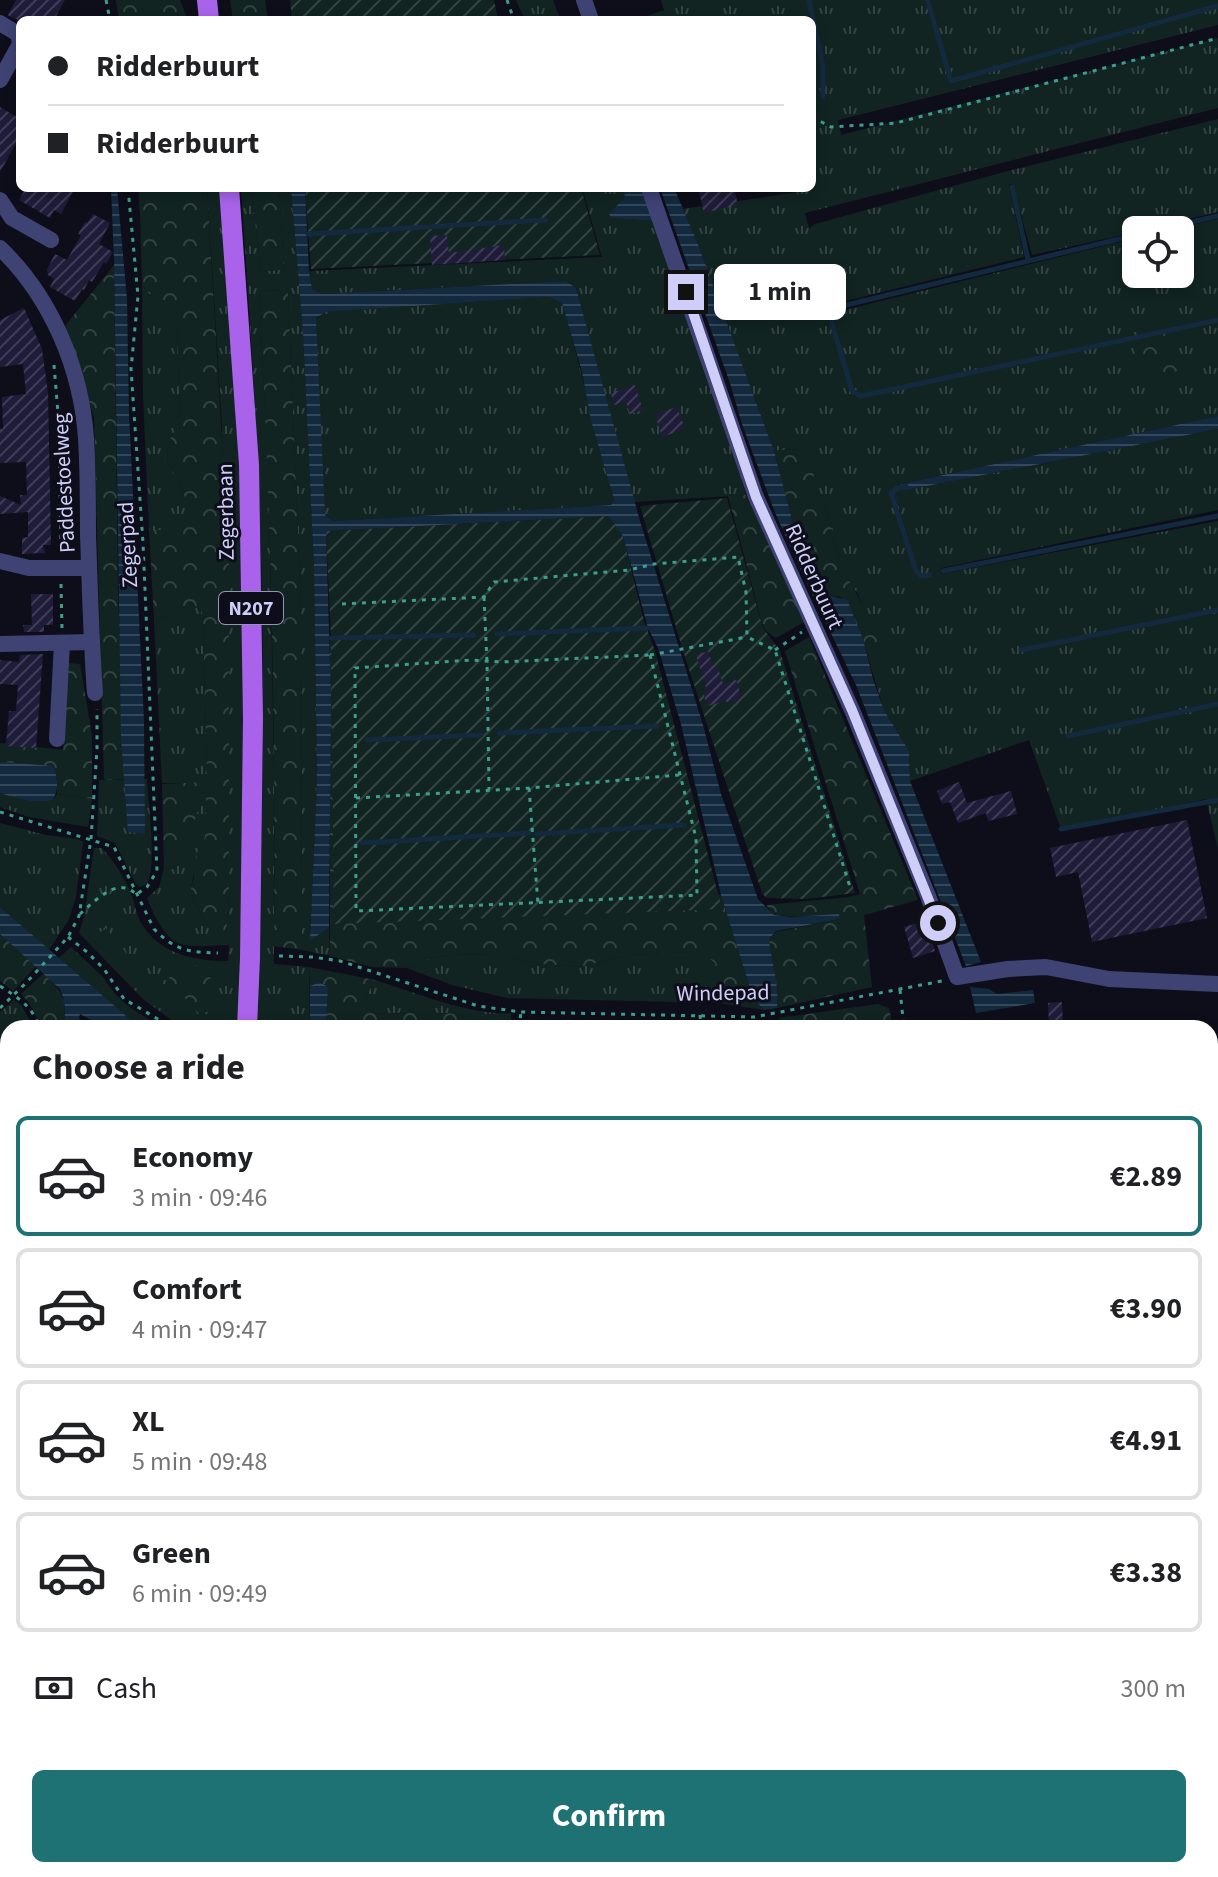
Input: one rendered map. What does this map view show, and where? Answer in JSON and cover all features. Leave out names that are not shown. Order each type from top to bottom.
[{"type":"main road","name":"Zegerbaan","points":[[229,192],[249,465],[253,718],[247,1020]]},
{"type":"street","points":[[0,80],[16,50]]},
{"type":"street","name":"Ridderbuurt","points":[[650,192],[756,497],[852,710],[928,896],[957,977]]},
{"type":"street","points":[[0,200],[12,218],[51,240]]},
{"type":"street","name":"Paddestoelweg","points":[[0,248],[42,300],[65,347],[78,389],[86,436],[95,693]]},
{"type":"street","points":[[0,561],[29,568],[89,568]]},
{"type":"street","points":[[0,644],[91,642]]},
{"type":"street","points":[[57,739],[62,643]]},
{"type":"street","points":[[957,977],[1046,967],[1109,979],[1218,984]]},
{"type":"path","points":[[816,119],[831,127],[896,123],[1218,38]]},
{"type":"path","name":"Zegerpad","points":[[128,192],[138,296],[131,369],[143,543],[157,871],[147,887],[137,894]]},
{"type":"path","points":[[62,643],[59,425],[53,356],[65,347]]},
{"type":"path","points":[[489,790],[484,597],[494,582],[738,557],[746,592],[747,637]]},
{"type":"path","points":[[342,604],[484,597]]},
{"type":"path","points":[[775,650],[813,625]]},
{"type":"path","points":[[650,655],[696,838],[697,895],[356,911],[355,668],[471,660],[487,662],[650,655],[747,637],[775,650],[851,890]]},
{"type":"path","points":[[0,1008],[68,937],[79,916],[91,839],[98,718],[95,693]]},
{"type":"path","points":[[356,798],[679,775]]},
{"type":"path","points":[[529,788],[538,904]]},
{"type":"path","points":[[0,812],[114,847],[154,929],[171,945],[197,952],[218,953]]},
{"type":"path","points":[[79,916],[115,888],[124,887],[137,894]]},
{"type":"path","points":[[68,937],[104,969],[124,999],[159,1020]]},
{"type":"path","name":"Windepad","points":[[279,956],[340,961],[478,1006],[521,1012],[761,1016],[957,977]]},
{"type":"path","points":[[0,986],[25,1001],[37,1020]]},
{"type":"path","points":[[900,990],[903,1020]]},
{"type":"path","points":[[520,1020],[521,1012]]},
{"type":"green space","points":[[116,0],[180,0],[186,16],[118,16]]},
{"type":"green space","points":[[230,0],[265,0],[267,16],[232,16]]},
{"type":"green space","points":[[290,0],[494,0],[497,16],[292,16]]},
{"type":"green space","points":[[516,0],[553,0],[560,16],[523,16]]},
{"type":"green space","points":[[661,0],[1218,0],[1218,25],[838,120],[841,135],[1218,38],[1218,108],[805,213],[809,229],[815,224],[1008,171],[1218,119],[1218,212],[1194,218],[1122,216],[1122,235],[1032,255],[1011,184],[1024,257],[829,305],[832,313],[1122,241],[1122,288],[1194,288],[1194,224],[1218,219],[1218,416],[901,484],[902,491],[1218,429],[1218,510],[940,570],[941,574],[1218,521],[1218,849],[1206,799],[1061,829],[1029,740],[910,781],[909,751],[884,710],[869,661],[882,657],[885,637],[839,569],[826,510],[798,449],[774,451],[683,209],[816,192],[816,16],[647,16],[664,10]]},
{"type":"green space","points":[[138,192],[207,192],[229,558],[229,896],[226,935],[210,929],[193,900],[191,889],[193,868],[206,828],[206,786],[182,859],[174,869],[164,868],[162,784],[207,782],[203,615],[199,607],[191,605],[154,620],[149,530],[182,530],[185,526],[185,498],[168,464],[167,451],[180,423],[177,326],[168,307],[142,286]]},
{"type":"green space","points":[[207,192],[221,192],[245,593],[238,1020],[172,1020],[144,1000],[79,933],[94,848],[102,848],[126,883],[140,921],[157,941],[190,957],[228,961],[229,945],[202,946],[176,942],[158,922],[147,898],[159,887],[164,868],[174,869],[207,783],[206,828],[204,841],[197,853],[191,889],[193,900],[210,929],[226,934],[229,896],[222,424]]},
{"type":"green space","points":[[241,192],[251,192],[261,272],[284,269],[279,192],[291,192],[303,333],[314,567],[317,781],[310,939],[329,928],[330,956],[302,950],[301,610],[288,291],[259,290],[271,600],[274,964],[309,967],[310,1020],[256,1020],[263,695],[261,562]]},
{"type":"green space","points":[[251,192],[279,192],[284,269],[261,272]]},
{"type":"green space","points":[[305,192],[582,192],[600,255],[311,269]]},
{"type":"green space","points":[[583,192],[624,192],[625,197],[609,215],[611,218],[654,221],[702,353],[746,495],[634,502],[576,288],[566,281],[322,294],[312,289],[309,271],[602,257]]},
{"type":"green space","points":[[114,265],[118,591],[125,779],[104,780],[94,417],[65,326]]},
{"type":"green space","points":[[142,286],[168,307],[177,326],[180,423],[171,437],[167,452],[168,464],[185,498],[185,526],[182,530],[149,530]]},
{"type":"green space","points":[[259,290],[288,291],[301,610],[302,950],[274,946],[272,618]]},
{"type":"green space","points":[[549,297],[562,303],[614,501],[611,505],[333,521],[324,514],[316,319],[326,312]]},
{"type":"green space","points":[[1166,325],[1179,365],[1177,371],[1144,381],[1130,333]]},
{"type":"green space","points":[[774,451],[804,451],[812,468],[838,554],[839,569],[885,637],[882,657],[869,661],[863,639],[841,597],[824,594],[795,531]]},
{"type":"green space","points":[[746,495],[804,622],[776,638],[763,626],[728,496]]},
{"type":"green space","points":[[727,498],[763,628],[780,651],[855,893],[806,899],[766,898],[762,893],[683,651],[640,506]]},
{"type":"green space","points":[[608,516],[623,536],[722,909],[334,924],[331,638],[326,531]]},
{"type":"green space","points":[[191,605],[199,606],[203,614],[207,783],[162,783],[154,620]]},
{"type":"green space","points":[[481,636],[539,908],[721,895],[753,998],[764,1010],[718,1003],[715,963],[691,952],[630,955],[579,967],[541,964],[493,954],[448,955],[407,968],[372,967],[330,956],[330,639]]},
{"type":"green space","points":[[809,637],[918,900],[864,915],[872,987],[777,1008],[769,939],[776,932],[840,919],[774,915],[766,905],[860,894],[785,651]]},
{"type":"green space","points":[[68,663],[80,664],[92,736],[92,799],[57,794],[53,766],[0,763],[0,743],[63,750]]},
{"type":"green space","points":[[147,779],[152,858],[148,882],[140,887],[115,843],[97,836],[99,780]]},
{"type":"green space","points":[[0,793],[33,801],[53,800],[57,794],[92,799],[88,827],[29,817],[0,807]]},
{"type":"green space","points":[[0,823],[83,842],[76,897],[69,919],[49,950],[0,907]]},
{"type":"green space","points":[[105,927],[151,978],[171,981],[163,965],[171,958],[183,966],[210,965],[211,1010],[200,1015],[181,994],[168,998],[148,988],[97,936]]},
{"type":"green space","points":[[0,934],[36,966],[13,991],[0,981]]},
{"type":"green space","points":[[71,947],[128,1006],[150,1020],[130,1020],[58,959]]},
{"type":"green space","points":[[691,952],[714,962],[719,979],[718,1003],[507,998],[452,985],[407,968],[449,955],[493,954],[541,964],[579,967],[630,955]]},
{"type":"green space","points":[[309,967],[375,980],[368,994],[370,1010],[386,1014],[419,1011],[456,1014],[464,1020],[326,1020],[328,987],[320,982],[310,986]]},
{"type":"green space","points":[[44,973],[62,998],[64,1020],[38,1020],[21,994]]},
{"type":"green space","points":[[375,980],[461,1007],[511,1013],[511,1020],[464,1020],[452,1013],[418,1011],[376,1013],[367,1004]]},
{"type":"green space","points":[[14,1000],[21,1005],[29,1020],[0,1020],[0,1012]]},
{"type":"green space","points":[[878,1004],[889,1008],[891,1020],[780,1020]]},
{"type":"water","points":[[111,192],[117,192],[127,299],[129,413],[144,721],[145,834],[128,832],[121,738]]},
{"type":"water","points":[[291,192],[305,192],[309,271],[312,289],[322,294],[566,281],[576,288],[640,521],[721,794],[758,899],[774,915],[839,914],[840,919],[776,931],[769,939],[777,1008],[764,1010],[753,998],[721,895],[681,724],[658,648],[648,628],[623,536],[608,516],[326,531],[331,695],[329,928],[310,940],[317,781],[314,567],[303,333]],"holes":[[[549,297],[562,303],[582,372],[591,420],[614,500],[611,505],[333,521],[325,515],[316,318],[326,312]]]},
{"type":"water","points":[[624,192],[643,192],[654,221],[611,218],[609,214],[625,197]]},
{"type":"water","points":[[661,192],[676,192],[696,239],[774,451],[795,531],[820,587],[824,594],[847,600],[863,639],[884,710],[909,751],[910,781],[981,962],[966,966],[856,685],[774,510]]},
{"type":"water","points":[[1218,416],[1218,429],[902,491],[901,484]]},
{"type":"water","points":[[0,763],[53,766],[57,783],[53,800],[33,801],[0,793]]},
{"type":"water","points":[[0,907],[131,1020],[91,1020],[80,1014],[80,1020],[65,1020],[60,989],[0,934]]},
{"type":"water","points":[[320,982],[328,987],[326,1020],[310,1020],[310,986]]},
{"type":"water","points":[[970,987],[989,989],[997,994],[1033,990],[1035,1003],[976,1013]]},
{"type":"building","points":[[16,0],[65,0],[56,16],[16,16],[16,19],[8,15]]},
{"type":"building","points":[[0,107],[16,117],[16,143],[0,172]]},
{"type":"building","points":[[24,192],[73,192],[61,214],[54,210],[50,218],[19,200]]},
{"type":"building","points":[[699,192],[735,192],[738,205],[704,213]]},
{"type":"building","points":[[93,214],[110,223],[99,244],[113,252],[75,301],[50,287],[54,279],[48,275],[47,269],[55,254],[67,260],[81,235],[78,234]]},
{"type":"building","points":[[447,235],[449,253],[504,245],[505,260],[432,265],[430,236]]},
{"type":"building","points":[[756,280],[763,309],[737,314],[730,286]]},
{"type":"building","points":[[24,308],[42,349],[48,393],[51,545],[43,545],[45,553],[22,554],[22,538],[28,537],[28,512],[0,514],[0,496],[21,505],[20,495],[27,495],[26,462],[0,463],[0,428],[3,429],[2,397],[26,394],[23,364],[0,367],[0,320]]},
{"type":"building","points":[[635,385],[643,410],[630,414],[626,402],[614,405],[611,393]]},
{"type":"building","points":[[677,407],[685,429],[662,437],[655,414]]},
{"type":"building","points":[[31,594],[53,594],[53,625],[44,625],[44,632],[24,632],[23,625],[32,625]]},
{"type":"building","points":[[708,651],[723,684],[736,680],[742,699],[707,706],[703,691],[707,690],[696,655]]},
{"type":"building","points":[[43,654],[36,748],[6,746],[9,711],[16,711],[18,685],[0,684],[0,660],[19,662],[20,655]]},
{"type":"building","points":[[959,782],[967,803],[1011,791],[1017,814],[988,821],[986,813],[958,823],[950,802],[942,804],[937,791]]},
{"type":"building","points":[[1187,820],[1207,918],[1092,942],[1078,872],[1056,877],[1050,848]]},
{"type":"building","points":[[918,923],[921,932],[928,929],[935,951],[913,958],[904,927]]},
{"type":"building","points":[[1062,1002],[1063,1020],[1049,1020],[1048,1003]]},
{"type":"waterway","points":[[809,0],[812,16]]},
{"type":"waterway","points":[[928,2],[951,81],[1218,6]]},
{"type":"waterway","points":[[816,33],[823,66],[823,97]]},
{"type":"waterway","points":[[1012,187],[1028,260]]},
{"type":"waterway","points":[[1194,222],[1218,216]]},
{"type":"waterway","points":[[308,234],[546,220]]},
{"type":"waterway","points":[[1122,238],[834,308],[829,313],[852,391],[861,396],[1218,320]]},
{"type":"waterway","points":[[906,486],[891,493],[916,571],[921,576],[930,575]]},
{"type":"waterway","points":[[943,571],[1218,516]]},
{"type":"waterway","points":[[1021,650],[1218,610]]},
{"type":"waterway","points":[[497,634],[648,628]]},
{"type":"waterway","points":[[331,638],[474,635]]},
{"type":"waterway","points":[[1068,736],[1218,704]]},
{"type":"waterway","points":[[499,733],[657,726]]},
{"type":"waterway","points":[[367,740],[481,735]]},
{"type":"waterway","points":[[1061,829],[1218,800]]},
{"type":"waterway","points":[[537,834],[684,825]]},
{"type":"waterway","points":[[362,843],[529,833]]},
{"type":"route","points":[[686,292],[756,497],[852,710],[938,923]]}]
